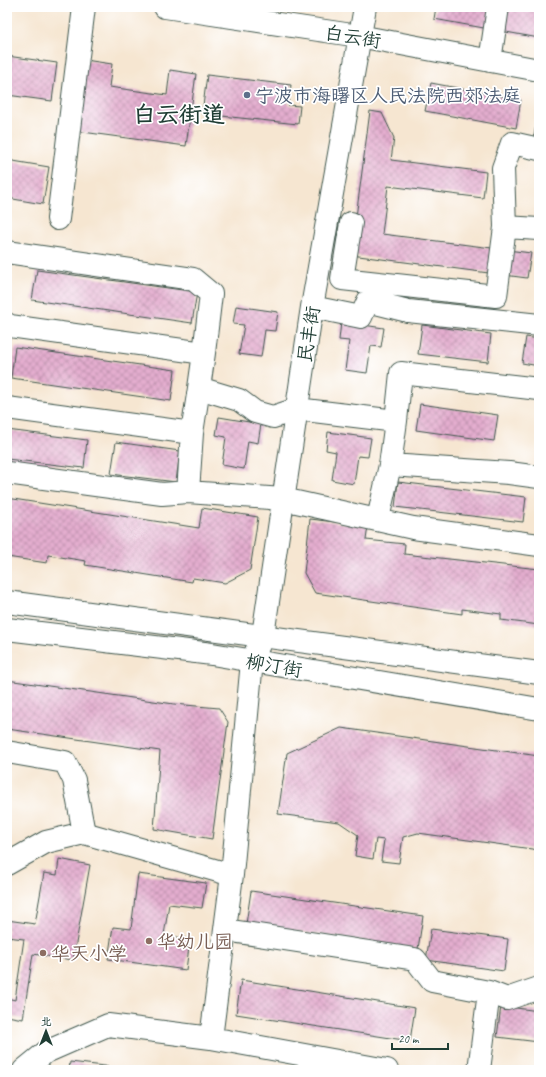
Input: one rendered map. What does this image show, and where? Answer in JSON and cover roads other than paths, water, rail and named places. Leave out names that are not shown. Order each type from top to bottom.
[{"type":"street","points":[[58,219],[84,7]]},
{"type":"street","name":"白云街","points":[[165,7],[359,36],[539,70]]},
{"type":"street","name":"民丰街","points":[[211,1038],[232,875],[252,662],[263,635],[312,307],[365,7]]},
{"type":"street","points":[[490,61],[498,7]]},
{"type":"street","points":[[351,223],[342,279],[496,296],[505,227],[502,168],[512,143],[539,149]]},
{"type":"street","points":[[505,227],[539,229]]},
{"type":"street","points":[[7,252],[193,279],[211,294],[192,433],[188,492]]},
{"type":"street","points":[[312,307],[361,317],[368,301],[408,311],[539,325]]},
{"type":"street","points":[[7,324],[10,326],[204,353]]},
{"type":"street","points":[[378,519],[390,465],[401,373],[539,389]]},
{"type":"street","points":[[199,388],[239,400],[255,412],[273,417],[296,409],[396,421]]},
{"type":"street","points":[[7,408],[192,433]]},
{"type":"street","points":[[390,465],[509,473],[539,477]]},
{"type":"street","points":[[7,473],[162,494],[188,492],[283,499],[413,528],[539,545]]},
{"type":"street","name":"柳汀街","points":[[7,602],[539,673]]},
{"type":"street","name":"柳汀街","points":[[7,629],[212,654],[252,662],[539,709]]},
{"type":"street","points":[[7,752],[65,762],[74,780],[84,833]]},
{"type":"street","points":[[7,864],[46,842],[84,833],[232,875]]},
{"type":"street","points":[[225,930],[415,959],[432,981],[489,992],[507,999],[539,988]]},
{"type":"street","points":[[479,1070],[489,992]]},
{"type":"street","points":[[24,1070],[46,1052],[108,1024],[211,1038],[311,1063],[387,1070]]},
{"type":"place","name":"宁波市海曙区人民法院西郊法庭","points":[[247,95]]},
{"type":"place","name":"华幼儿园","points":[[149,941]]},
{"type":"place","name":"华天小学","points":[[43,953]]},
{"type":"district","name":"白云街道","points":[[179,114]]}]
